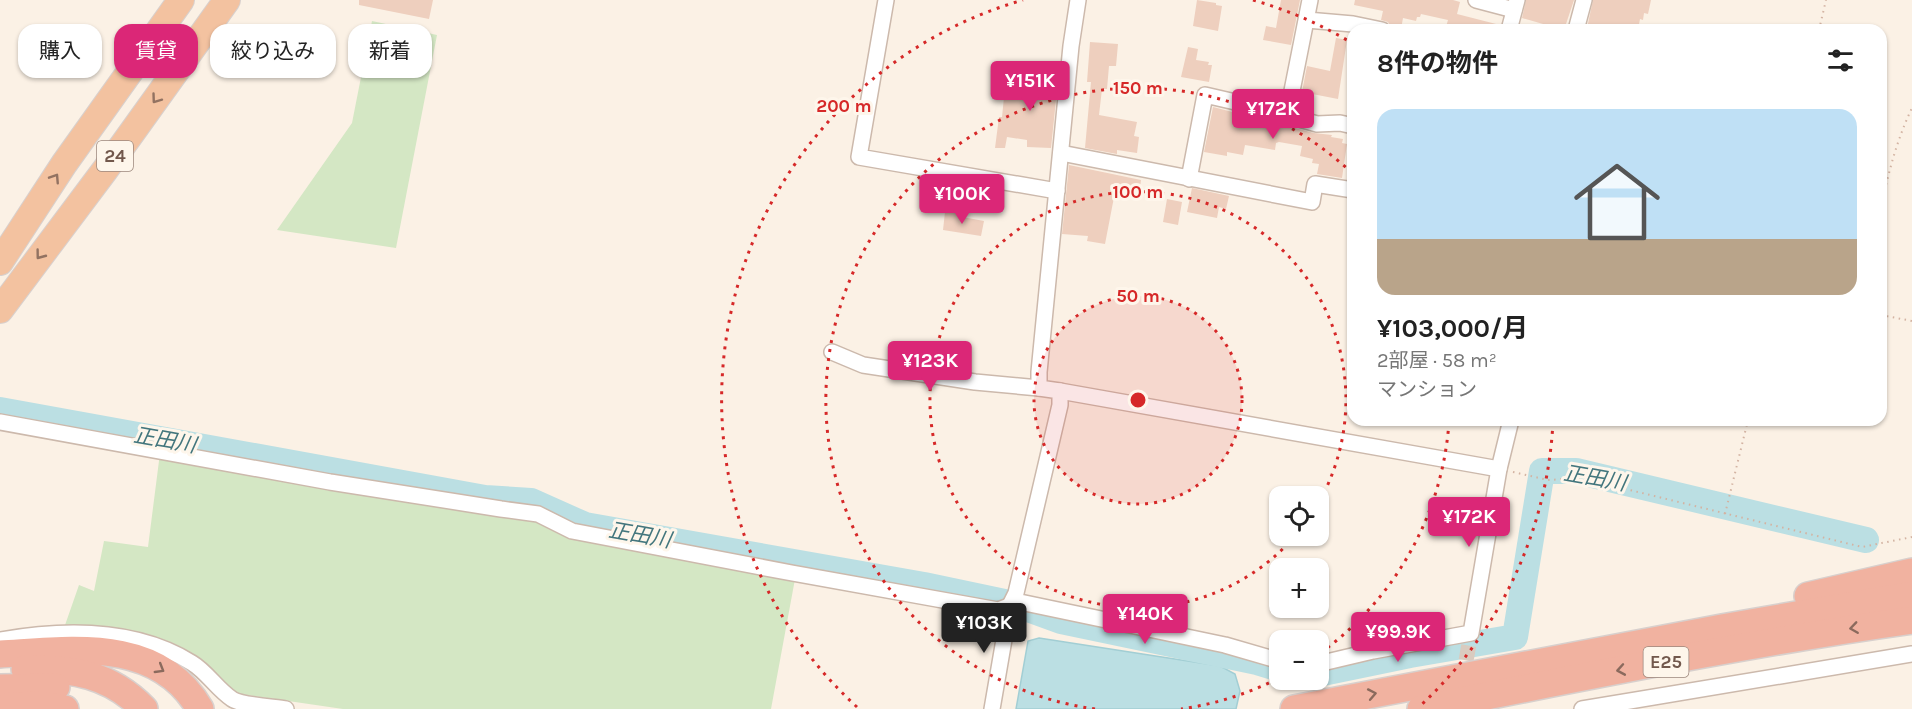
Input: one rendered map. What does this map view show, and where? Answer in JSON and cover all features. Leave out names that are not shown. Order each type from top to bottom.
[{"type":"highway","name":"24","points":[[0,262],[64,164],[181,0]]},
{"type":"highway","name":"24","points":[[0,310],[105,170],[227,0]]},
{"type":"highway","points":[[1595,652],[1839,588],[1912,572]]},
{"type":"highway","name":"E25","points":[[1294,709],[1733,626],[1912,595]]},
{"type":"highway","name":"E25","points":[[1421,709],[1848,629],[1912,620]]},
{"type":"highway","points":[[0,647],[102,650],[146,661],[165,671],[182,685],[200,709]]},
{"type":"highway","points":[[0,670],[46,669],[80,672],[116,687],[144,709]]},
{"type":"highway","points":[[0,688],[42,686],[82,690],[114,703],[122,709]]},
{"type":"highway","points":[[0,706],[42,705],[64,709]]},
{"type":"street","points":[[886,0],[859,157],[1057,191]]},
{"type":"street","points":[[1040,388],[1039,372],[1071,46],[1078,0]]},
{"type":"street","points":[[1287,116],[1310,0]]},
{"type":"street","points":[[1476,0],[1516,5],[1511,24]]},
{"type":"street","points":[[1578,24],[1584,0]]},
{"type":"street","points":[[1307,20],[1353,24]]},
{"type":"street","points":[[1189,178],[1205,94],[1317,124],[1347,125]]},
{"type":"street","points":[[1061,153],[1312,202],[1315,184],[1347,189]]},
{"type":"street","points":[[832,352],[863,365],[975,382],[1060,391],[1499,469]]},
{"type":"street","points":[[992,709],[1010,605],[1016,593],[1050,449],[1060,405],[1060,391]]},
{"type":"street","points":[[0,422],[330,482],[538,514],[572,531],[998,610],[1020,602],[1225,645],[1269,657]]},
{"type":"street","points":[[1329,661],[1471,633],[1499,469],[1510,426]]},
{"type":"street","points":[[0,647],[32,635],[99,634],[149,643],[193,663],[234,701],[286,709]]},
{"type":"street","points":[[1582,709],[1912,654]]},
{"type":"path","points":[[1820,24],[1826,0]]},
{"type":"path","points":[[1887,180],[1902,128],[1912,108]]},
{"type":"path","points":[[1887,316],[1912,321]]},
{"type":"path","points":[[1725,514],[1747,426]]},
{"type":"path","points":[[1499,469],[1548,480],[1581,478],[1862,547],[1912,537]]},
{"type":"green space","points":[[432,34],[437,35],[432,61]]},
{"type":"green space","points":[[361,78],[429,78],[396,248],[277,230],[352,123]]},
{"type":"green space","points":[[160,453],[513,511],[795,579],[771,709],[343,709],[233,693],[199,659],[173,643],[147,634],[105,627],[64,628],[79,585],[94,591],[104,541],[148,547]]},
{"type":"water","points":[[1039,638],[1220,666],[1235,674],[1240,691],[1236,709],[1016,709],[1028,641]]},
{"type":"building","points":[[359,0],[433,0],[429,19],[359,5]]},
{"type":"building","points":[[1197,0],[1222,6],[1218,31],[1193,26]]},
{"type":"building","points":[[1281,0],[1300,0],[1291,45],[1263,40],[1266,26],[1276,28]]},
{"type":"building","points":[[1355,0],[1453,0],[1460,2],[1457,14],[1496,24],[1447,24],[1448,20],[1421,14],[1416,21],[1403,18],[1402,24],[1389,24],[1381,20],[1383,11],[1354,5]]},
{"type":"building","points":[[1526,0],[1574,0],[1566,24],[1543,24],[1522,18]]},
{"type":"building","points":[[1593,0],[1651,0],[1648,14],[1644,13],[1643,20],[1640,19],[1639,24],[1588,24]]},
{"type":"building","points":[[1336,38],[1347,40],[1338,99],[1302,92],[1307,66],[1330,71]]},
{"type":"building","points":[[1090,42],[1118,44],[1116,66],[1109,66],[1107,89],[1102,89],[1099,115],[1137,122],[1134,136],[1139,137],[1137,153],[1117,150],[1117,154],[1085,148],[1091,82],[1087,82]]},
{"type":"building","points":[[1188,47],[1198,49],[1196,60],[1209,62],[1208,65],[1212,65],[1209,82],[1181,77]]},
{"type":"building","points":[[1037,69],[1059,71],[1051,148],[1027,147],[1027,140],[1007,137],[1005,148],[995,148],[999,117],[1002,117],[1005,87],[1025,89],[1025,81],[1036,82]]},
{"type":"building","points":[[1213,107],[1343,139],[1342,143],[1347,144],[1342,178],[1317,174],[1319,164],[1312,163],[1313,159],[1300,156],[1302,146],[1279,142],[1276,143],[1275,150],[1245,145],[1243,155],[1227,152],[1227,156],[1204,152]]},
{"type":"building","points":[[1069,165],[1141,180],[1139,196],[1115,192],[1105,244],[1087,241],[1088,236],[1062,234]]},
{"type":"building","points":[[1192,188],[1229,196],[1226,209],[1219,207],[1217,218],[1187,212]]},
{"type":"building","points":[[1167,199],[1182,202],[1178,225],[1163,222]]},
{"type":"building","points":[[945,212],[984,221],[981,236],[943,230]]},
{"type":"waterway","name":"正田川","points":[[0,410],[485,498],[531,501],[585,525],[924,585],[1014,604],[1061,621],[1269,666]]},
{"type":"waterway","name":"正田川","points":[[1329,672],[1515,637],[1542,471],[1576,471],[1866,540]]},
{"type":"tunnel","points":[[1462,683],[1471,633]]}]
